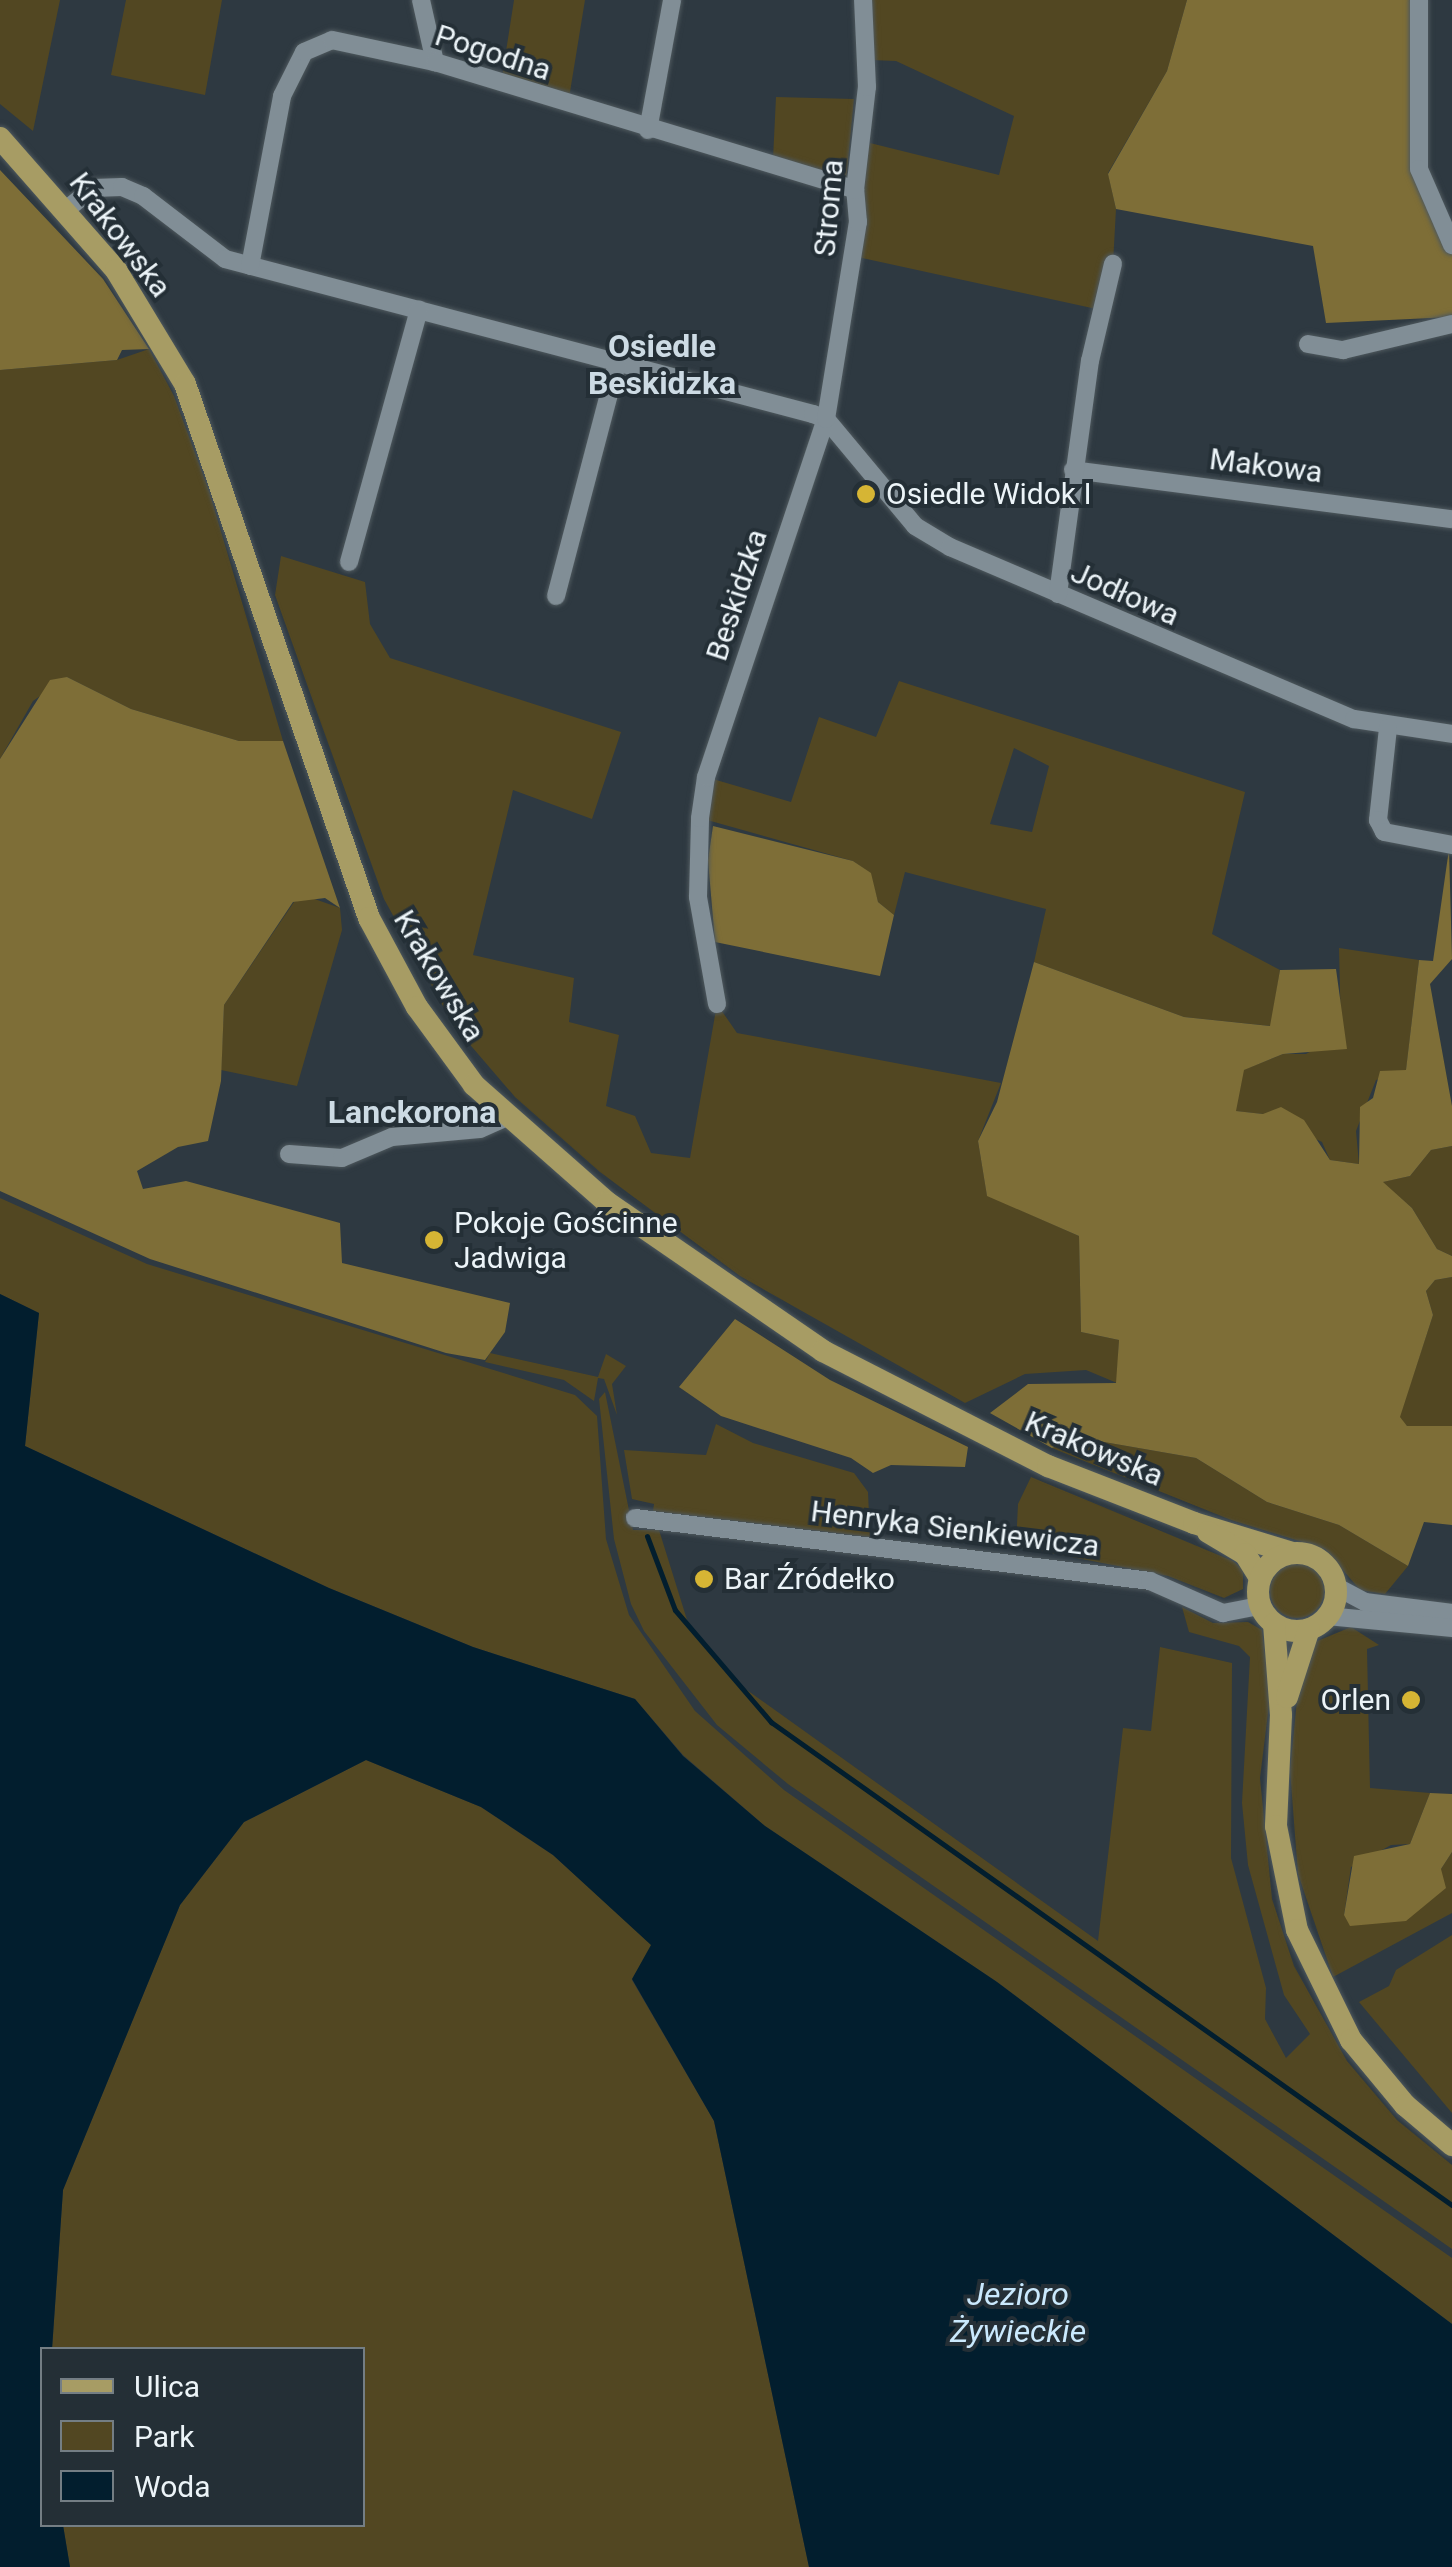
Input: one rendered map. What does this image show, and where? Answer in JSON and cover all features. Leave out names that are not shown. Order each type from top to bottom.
[{"type":"main road","name":"Krakowska","points":[[0,138],[67,208],[135,298],[186,384],[369,918],[437,1038],[506,1118],[608,1204],[823,1351],[1048,1466],[1194,1523],[1293,1553]]},
{"type":"main road","name":"Krakowska","points":[[1194,1523],[1244,1554],[1260,1578]]},
{"type":"main road","points":[[1281,1715],[1336,1586],[1318,1559],[1293,1553],[1273,1560],[1260,1578],[1281,1715],[1276,1826],[1283,1879],[1307,1958],[1370,2065],[1452,2145]]},
{"type":"main road","points":[[1267,1615],[1318,1623]]},
{"type":"street","points":[[421,0],[435,62]]},
{"type":"street","points":[[648,130],[672,0]]},
{"type":"street","name":"Stroma","points":[[826,419],[856,239],[855,190],[867,87],[863,0]]},
{"type":"street","points":[[1419,0],[1419,169],[1452,246]]},
{"type":"street","name":"Pogodna","points":[[250,266],[282,96],[304,52],[347,40],[435,62],[855,190]]},
{"type":"street","points":[[67,208],[93,188],[122,188],[144,196],[210,253],[826,419]]},
{"type":"street","points":[[1058,594],[1073,470],[1113,264]]},
{"type":"street","points":[[348,562],[419,310]]},
{"type":"street","points":[[1308,344],[1343,350],[1452,324]]},
{"type":"street","points":[[556,596],[617,363]]},
{"type":"street","name":"Jodłowa","points":[[826,419],[885,494],[931,538],[1230,671],[1388,728],[1452,734]]},
{"type":"street","name":"Beskidzka","points":[[717,1004],[698,897],[706,777],[826,419]]},
{"type":"street","name":"Makowa","points":[[1073,470],[1452,519]]},
{"type":"street","points":[[1388,728],[1378,820],[1384,832],[1452,846]]},
{"type":"street","points":[[289,1154],[342,1158],[392,1136],[480,1129],[506,1118]]},
{"type":"street","name":"Henryka Sienkiewicza","points":[[634,1518],[1150,1581],[1224,1613],[1267,1615]]},
{"type":"street","points":[[1336,1586],[1365,1602],[1452,1613]]},
{"type":"street","points":[[1318,1623],[1452,1628]]},
{"type":"green space","points":[[0,0],[60,0],[33,131],[0,104]]},
{"type":"green space","points":[[126,0],[222,0],[205,95],[111,75]]},
{"type":"green space","points":[[514,0],[585,0],[569,98],[502,77]]},
{"type":"green space","points":[[868,0],[1187,0],[1167,71],[1108,173],[1116,209],[1113,264],[1101,310],[853,256],[855,190],[870,143],[999,175],[1014,116],[896,61],[871,60]]},
{"type":"green space","points":[[776,97],[854,99],[846,182],[773,159]]},
{"type":"green space","points":[[149,349],[174,396],[209,491],[283,741],[239,741],[131,709],[67,677],[33,701],[0,759],[0,370],[117,360]]},
{"type":"green space","points":[[281,556],[365,582],[370,624],[390,658],[621,732],[592,819],[513,790],[473,955],[574,978],[569,1022],[619,1035],[606,1106],[635,1116],[651,1153],[690,1158],[717,1004],[737,1033],[1001,1083],[978,1141],[987,1195],[1079,1236],[1081,1332],[1119,1340],[1117,1383],[1086,1370],[1025,1374],[965,1403],[740,1276],[600,1172],[515,1097],[454,1026],[384,899],[275,595]]},
{"type":"green space","points":[[899,681],[1245,792],[1212,934],[1280,970],[1271,1026],[1184,1017],[1034,962],[1046,909],[905,872],[894,915],[878,902],[870,873],[853,861],[700,818],[706,777],[791,802],[819,717],[876,737]],"holes":[[[1014,748],[1049,766],[1032,832],[990,824]]]},
{"type":"green space","points":[[309,897],[340,908],[342,930],[297,1086],[221,1070],[224,1005],[294,902]]},
{"type":"green space","points":[[1339,948],[1419,960],[1406,1071],[1376,1080],[1356,1131],[1359,1164],[1330,1160],[1322,1142],[1263,1114],[1235,1111],[1243,1070],[1283,1054],[1306,1054],[1341,1033]]},
{"type":"green space","points":[[1452,1146],[1452,1256],[1437,1249],[1412,1208],[1382,1182],[1410,1176],[1431,1150]]},
{"type":"green space","points":[[0,1198],[147,1264],[575,1395],[597,1416],[606,1539],[629,1615],[695,1711],[784,1790],[1452,2258],[1452,2324],[997,1982],[765,1826],[683,1755],[635,1699],[473,1647],[329,1588],[25,1446],[39,1313],[0,1294]]},
{"type":"green space","points":[[1452,1277],[1452,1426],[1407,1426],[1399,1418],[1433,1315],[1426,1291],[1435,1280]]},
{"type":"green space","points":[[490,1353],[598,1377],[606,1354],[626,1366],[612,1384],[617,1415],[604,1379],[598,1378],[594,1401],[564,1380],[485,1362]]},
{"type":"green space","points":[[605,1392],[633,1530],[659,1530],[688,1623],[730,1678],[1098,1941],[1123,1728],[1151,1731],[1160,1647],[1232,1663],[1231,1858],[1266,1988],[1265,2019],[1286,2058],[1310,2034],[1284,1995],[1248,1865],[1242,1803],[1250,1657],[1239,1646],[1189,1632],[1182,1607],[1213,1623],[1248,1622],[1262,1630],[1270,1697],[1260,1778],[1272,1899],[1294,1966],[1347,2061],[1397,2120],[1452,2165],[1452,2249],[788,1784],[717,1725],[644,1631],[631,1604],[614,1539],[599,1399]]},
{"type":"green space","points":[[716,1424],[753,1443],[854,1473],[868,1492],[870,1537],[653,1511],[654,1504],[632,1499],[624,1450],[706,1455]]},
{"type":"green space","points":[[1081,1438],[1196,1458],[1267,1502],[1339,1525],[1408,1566],[1385,1594],[1360,1590],[1325,1549],[1231,1520],[1052,1448]]},
{"type":"green space","points":[[1031,1477],[1233,1561],[1243,1570],[1243,1589],[1224,1598],[1168,1576],[1016,1546],[1018,1504]]},
{"type":"green space","points":[[1297,1564],[1316,1572],[1324,1591],[1316,1610],[1297,1618],[1278,1610],[1270,1591],[1278,1572]]},
{"type":"green space","points":[[1351,1627],[1379,1645],[1367,1649],[1370,1788],[1430,1793],[1410,1844],[1391,1845],[1351,1867],[1344,1915],[1441,1869],[1452,1852],[1452,1913],[1333,1977],[1298,1874],[1290,1770],[1300,1670],[1315,1642]]},
{"type":"green space","points":[[366,1760],[481,1807],[553,1855],[652,1945],[632,1980],[714,2121],[809,2567],[70,2567],[63,2527],[365,2527],[365,2347],[52,2347],[63,2190],[180,1905],[244,1822]]},
{"type":"green space","points":[[1452,1935],[1452,2113],[1359,2002],[1389,1986],[1396,1970]]},
{"type":"shaded area","points":[[1187,0],[1419,0],[1419,169],[1452,245],[1452,317],[1326,323],[1313,246],[1116,209],[1108,174],[1167,71]]},
{"type":"shaded area","points":[[0,170],[103,279],[149,349],[122,350],[117,360],[0,370]]},
{"type":"shaded area","points":[[67,677],[131,709],[239,741],[283,741],[340,908],[325,898],[293,902],[224,1005],[221,1081],[208,1141],[178,1147],[137,1171],[143,1189],[186,1181],[340,1223],[342,1263],[510,1303],[505,1332],[485,1360],[446,1353],[150,1259],[0,1191],[0,759],[50,680]]},
{"type":"shaded area","points":[[713,826],[853,861],[871,873],[878,902],[894,915],[880,976],[715,942],[708,860]]},
{"type":"shaded area","points":[[1449,849],[1452,959],[1430,984],[1452,1106],[1452,1146],[1431,1150],[1410,1176],[1383,1182],[1412,1208],[1437,1249],[1452,1256],[1452,1277],[1435,1280],[1426,1291],[1433,1315],[1400,1417],[1407,1426],[1452,1426],[1452,1525],[1424,1522],[1408,1566],[1339,1525],[1267,1502],[1196,1458],[1081,1438],[1052,1448],[990,1413],[1028,1384],[1116,1383],[1119,1340],[1081,1332],[1079,1236],[987,1196],[978,1141],[997,1102],[1034,962],[1184,1017],[1270,1026],[1280,970],[1336,969],[1347,1049],[1283,1054],[1244,1070],[1236,1111],[1263,1114],[1281,1107],[1304,1120],[1330,1160],[1359,1164],[1360,1107],[1373,1098],[1380,1071],[1406,1070],[1419,960],[1433,961]]},
{"type":"shaded area","points":[[735,1319],[830,1380],[968,1447],[965,1467],[891,1465],[873,1473],[851,1458],[721,1416],[679,1387]]},
{"type":"shaded area","points":[[1430,1793],[1452,1794],[1452,1852],[1441,1869],[1446,1888],[1406,1921],[1350,1926],[1344,1915],[1354,1856],[1410,1844]]},
{"type":"water","name":"Jezioro Żywieckie","points":[[0,1294],[39,1313],[25,1446],[329,1588],[473,1647],[635,1699],[683,1756],[765,1826],[997,1982],[1452,2324],[1452,2567],[809,2567],[714,2121],[632,1979],[651,1945],[553,1855],[481,1807],[366,1760],[244,1822],[180,1905],[63,2190],[52,2347],[40,2347],[40,2527],[63,2527],[70,2567],[0,2567]]},
{"type":"waterway","points":[[647,1536],[675,1610],[771,1722],[1452,2205]]},
{"type":"place","name":"Osiedle Widok I","points":[[866,494]]},
{"type":"place","name":"Pokoje Gościnne Jadwiga","points":[[434,1240]]},
{"type":"place","name":"Bar Źródełko","points":[[704,1579]]},
{"type":"place","name":"Orlen","points":[[1411,1700]]},
{"type":"district","name":"Osiedle Beskidzka","points":[[662,366]]},
{"type":"district","name":"Lanckorona","points":[[412,1112]]}]
